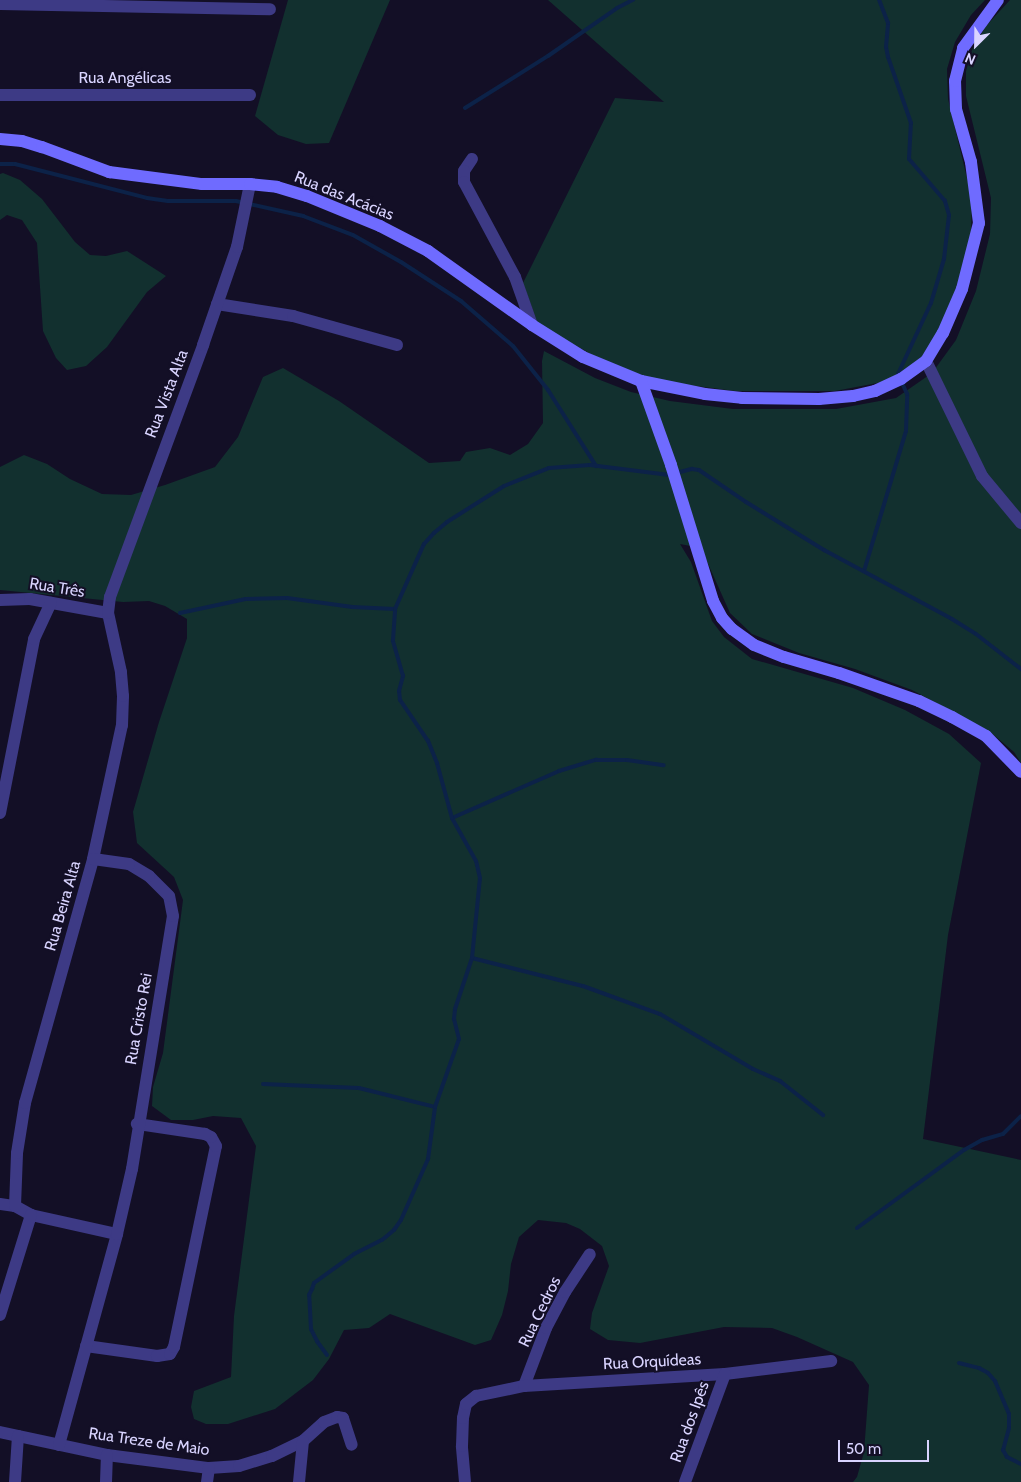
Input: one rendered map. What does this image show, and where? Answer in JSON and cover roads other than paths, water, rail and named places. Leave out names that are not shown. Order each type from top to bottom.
[{"type":"street","points":[[998,0],[964,48],[958,64],[955,81],[956,109],[971,162],[979,222],[962,289],[943,333],[926,361],[982,476],[1021,523]]},
{"type":"street","points":[[0,4],[270,9]]},
{"type":"street","name":"Rua Angélicas","points":[[0,94],[250,95]]},
{"type":"street","name":"Rua das Acácias","points":[[0,139],[22,141],[42,147],[109,172],[202,184],[250,184],[277,188],[308,196],[428,250],[532,325],[583,357],[641,381],[705,394],[732,397],[819,399],[853,396],[875,391],[901,379],[926,361]]},
{"type":"street","points":[[472,159],[464,171],[464,182],[515,277],[532,325]]},
{"type":"street","name":"Rua Vista Alta","points":[[108,613],[110,597],[237,246],[250,184]]},
{"type":"street","points":[[217,304],[293,316],[397,345]]},
{"type":"street","points":[[641,381],[671,465],[713,601],[722,618],[732,629],[754,645],[784,657],[856,679],[918,701],[952,717],[986,736],[1021,772]]},
{"type":"street","name":"Rua Três","points":[[0,600],[30,599],[108,613]]},
{"type":"street","points":[[0,813],[34,639],[51,603]]},
{"type":"street","name":"Rua Beira Alta","points":[[15,1206],[17,1153],[25,1103],[93,859],[122,716],[121,672],[108,613]]},
{"type":"street","name":"Rua Cristo Rei","points":[[59,1445],[117,1234],[132,1169],[137,1124],[173,916],[169,896],[149,876],[129,864],[93,859]]},
{"type":"street","points":[[86,1346],[157,1356],[170,1354],[174,1347],[216,1146],[211,1137],[206,1134],[137,1124]]},
{"type":"street","points":[[0,1204],[15,1206],[31,1215],[117,1234]]},
{"type":"street","points":[[0,1315],[31,1215]]},
{"type":"street","name":"Rua Cedros","points":[[524,1386],[546,1328],[565,1292],[590,1254]]},
{"type":"street","name":"Rua Orquídeas","points":[[465,1482],[462,1446],[463,1418],[466,1404],[476,1396],[524,1386],[725,1374],[831,1361]]},
{"type":"street","name":"Rua dos Ipês","points":[[685,1482],[725,1374]]},
{"type":"street","name":"Rua Treze de Maio","points":[[0,1432],[107,1455],[209,1468],[239,1466],[255,1462],[303,1441],[324,1422],[337,1416],[343,1418],[352,1445]]},
{"type":"street","points":[[15,1482],[18,1436]]},
{"type":"street","points":[[299,1482],[303,1441]]},
{"type":"street","points":[[106,1482],[107,1455]]},
{"type":"street","points":[[207,1482],[209,1468]]},
{"type":"waterway","points":[[465,108],[548,56],[617,8],[633,0]]},
{"type":"waterway","points":[[864,571],[906,431],[907,394],[898,374],[931,303],[944,259],[949,215],[945,201],[909,159],[911,123],[888,57],[886,47],[888,23],[879,0]]},
{"type":"waterway","points":[[0,164],[15,164],[147,198],[168,201],[236,201],[303,216],[353,235],[401,262],[461,301],[513,346],[548,390],[596,466]]},
{"type":"waterway","points":[[327,1355],[311,1329],[309,1295],[314,1283],[354,1254],[382,1240],[394,1230],[401,1220],[428,1159],[435,1107],[459,1039],[454,1019],[455,1009],[472,958],[480,878],[476,861],[452,818],[437,763],[428,741],[400,700],[399,691],[403,676],[393,640],[395,609],[424,544],[434,533],[447,522],[504,486],[549,468],[590,465],[669,475],[692,469],[699,470],[746,502],[824,550],[952,619],[976,634],[1021,669]]},
{"type":"waterway","points":[[180,613],[246,599],[287,598],[352,607],[395,609]]},
{"type":"waterway","points":[[452,818],[559,771],[596,760],[627,760],[664,765]]},
{"type":"waterway","points":[[472,958],[583,986],[660,1014],[753,1069],[780,1081],[823,1115]]},
{"type":"waterway","points":[[263,1084],[359,1088],[435,1107]]},
{"type":"waterway","points":[[857,1228],[964,1150],[982,1140],[1003,1134],[1021,1116]]},
{"type":"waterway","points":[[959,1363],[979,1368],[988,1373],[995,1381],[1009,1414],[1009,1428],[1003,1450],[1007,1457],[1021,1464]]}]
